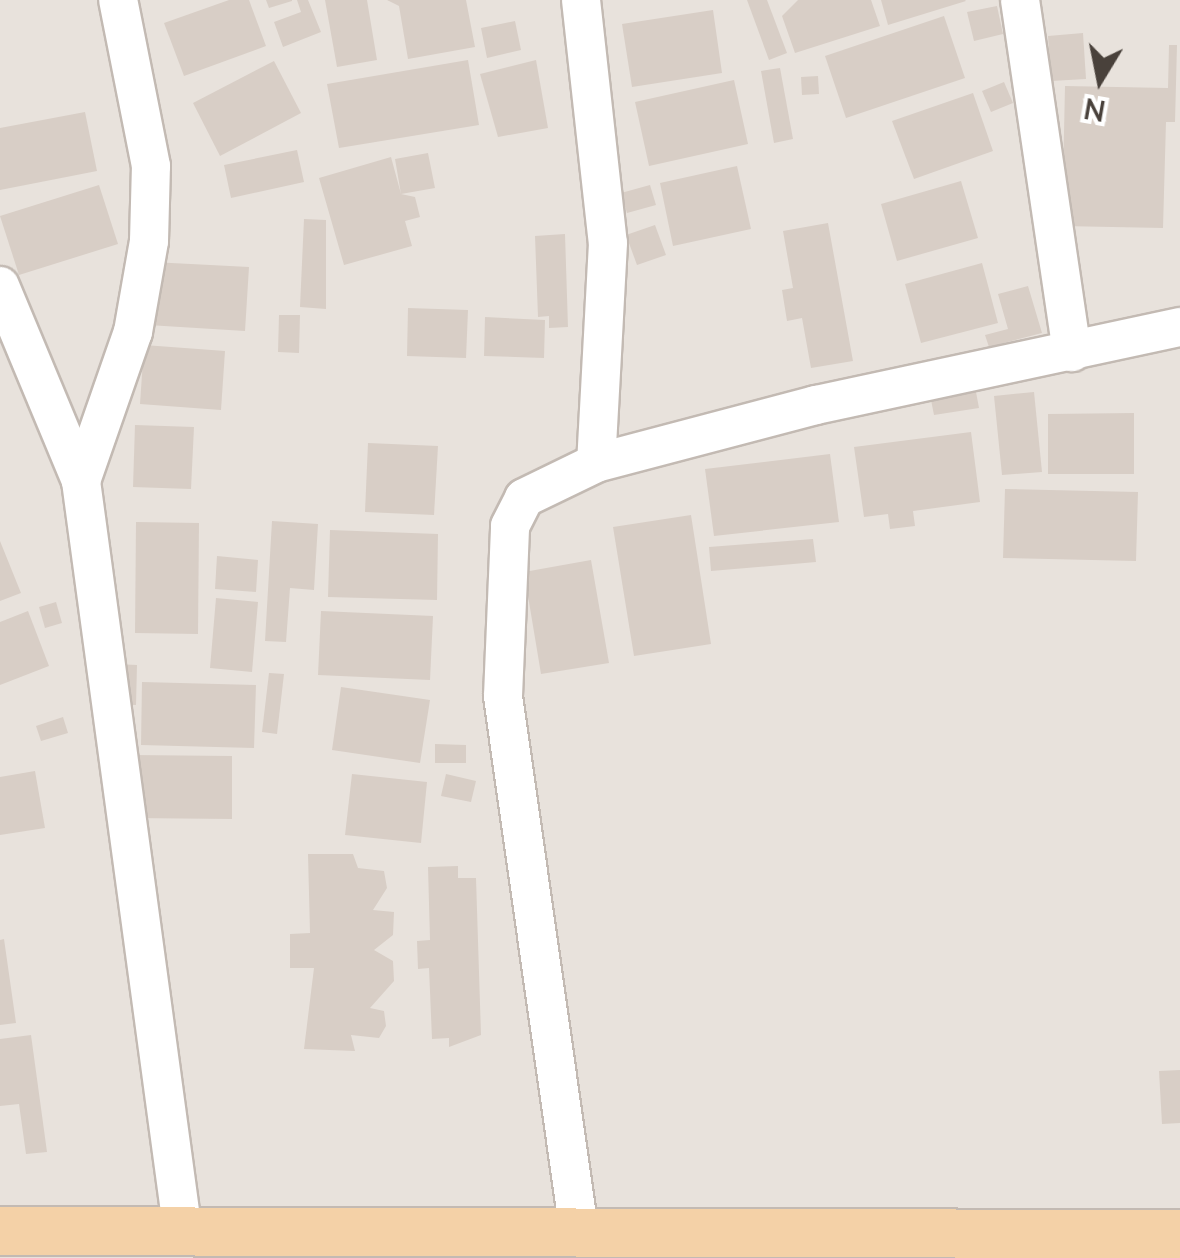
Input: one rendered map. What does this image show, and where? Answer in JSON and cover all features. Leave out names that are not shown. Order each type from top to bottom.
[{"type":"main road","points":[[0,1231],[579,1231],[1164,1242]]},
{"type":"street","points":[[81,480],[132,332],[149,242],[151,166],[118,0]]},
{"type":"street","points":[[581,0],[608,243],[596,463]]},
{"type":"street","points":[[1020,0],[1072,352]]},
{"type":"street","points":[[0,286],[81,480],[183,1233]]},
{"type":"street","points":[[579,1231],[503,696],[510,526],[524,498],[596,463],[1180,327]]},
{"type":"shaded area","points":[[0,0],[1180,0],[1180,1258],[0,1258]]},
{"type":"building","points":[[229,0],[249,0],[266,46],[184,76],[164,23]]},
{"type":"building","points":[[266,0],[292,0],[292,1],[269,8]]},
{"type":"building","points":[[297,0],[308,0],[321,32],[283,47],[274,22],[301,12]]},
{"type":"building","points":[[325,0],[367,0],[377,60],[337,67]]},
{"type":"building","points":[[387,0],[466,0],[475,47],[408,59],[399,6]]},
{"type":"building","points":[[747,0],[767,0],[787,53],[769,60]]},
{"type":"building","points":[[798,0],[871,0],[880,26],[795,53],[782,16]]},
{"type":"building","points":[[881,0],[965,0],[966,1],[888,25]]},
{"type":"building","points":[[997,6],[1003,34],[974,41],[967,12]]},
{"type":"building","points":[[713,10],[722,73],[632,87],[622,24]]},
{"type":"building","points":[[944,16],[965,78],[846,118],[825,56]]},
{"type":"building","points":[[515,21],[521,50],[487,58],[481,28]]},
{"type":"building","points":[[1083,33],[1086,79],[1051,81],[1048,36]]},
{"type":"building","points":[[1169,45],[1177,45],[1175,122],[1166,122],[1163,228],[1062,226],[1065,86],[1168,88]]},
{"type":"building","points":[[468,60],[479,125],[339,148],[327,84]]},
{"type":"building","points":[[536,60],[548,128],[498,137],[480,74]]},
{"type":"building","points":[[274,61],[301,113],[220,156],[193,103]]},
{"type":"building","points":[[780,68],[793,139],[774,143],[761,71]]},
{"type":"building","points":[[818,76],[819,94],[802,95],[801,77]]},
{"type":"building","points":[[734,80],[748,144],[649,166],[635,102]]},
{"type":"building","points":[[1004,82],[1013,103],[991,112],[982,91]]},
{"type":"building","points":[[973,93],[993,151],[914,179],[892,121]]},
{"type":"building","points":[[85,112],[97,171],[0,190],[0,128]]},
{"type":"building","points":[[297,150],[304,182],[231,198],[224,165]]},
{"type":"building","points":[[428,153],[435,188],[401,194],[395,159]]},
{"type":"building","points":[[391,157],[401,194],[415,197],[420,217],[405,221],[412,246],[344,265],[319,178]]},
{"type":"building","points":[[737,166],[751,229],[673,246],[660,183]]},
{"type":"building","points":[[961,181],[978,238],[897,261],[881,204]]},
{"type":"building","points":[[99,185],[118,244],[19,275],[0,216]]},
{"type":"building","points":[[650,185],[656,205],[627,213],[621,193]]},
{"type":"building","points":[[304,219],[326,220],[326,309],[300,307]]},
{"type":"building","points":[[828,223],[853,361],[811,368],[802,318],[787,321],[782,290],[793,288],[783,231]]},
{"type":"building","points":[[655,225],[666,255],[637,265],[626,235]]},
{"type":"building","points":[[565,234],[568,327],[549,328],[549,316],[538,317],[535,236]]},
{"type":"building","points":[[152,262],[249,267],[245,331],[148,325]]},
{"type":"building","points":[[982,263],[998,323],[921,343],[905,284]]},
{"type":"building","points":[[1028,286],[1042,333],[989,347],[985,335],[1008,329],[998,294]]},
{"type":"building","points":[[408,308],[468,310],[466,358],[407,356]]},
{"type":"building","points":[[279,315],[300,315],[299,353],[278,352]]},
{"type":"building","points":[[485,317],[545,320],[544,358],[484,356]]},
{"type":"building","points":[[144,345],[225,351],[221,410],[140,404]]},
{"type":"building","points":[[976,392],[979,408],[934,415],[931,400]]},
{"type":"building","points":[[1034,392],[1042,472],[1002,475],[994,396]]},
{"type":"building","points":[[1134,413],[1134,474],[1048,474],[1048,414]]},
{"type":"building","points":[[135,425],[194,427],[191,489],[133,487]]},
{"type":"building","points":[[971,432],[980,502],[913,511],[915,526],[890,529],[888,514],[864,517],[854,447]]},
{"type":"building","points":[[368,443],[438,446],[434,515],[365,512]]},
{"type":"building","points":[[830,454],[839,522],[714,536],[705,469]]},
{"type":"building","points":[[1005,489],[1138,492],[1136,561],[1003,558]]},
{"type":"building","points":[[691,515],[711,644],[634,656],[613,527]]},
{"type":"building","points":[[272,521],[318,524],[314,590],[290,588],[286,642],[265,641]]},
{"type":"building","points":[[136,522],[199,523],[198,634],[135,633]]},
{"type":"building","points":[[330,530],[438,534],[437,600],[328,597]]},
{"type":"building","points":[[813,539],[816,562],[711,571],[709,547]]},
{"type":"building","points":[[0,541],[21,593],[0,601]]},
{"type":"building","points":[[217,556],[258,560],[256,592],[215,589]]},
{"type":"building","points":[[591,560],[609,663],[541,674],[524,572]]},
{"type":"building","points":[[216,598],[258,602],[252,672],[210,668]]},
{"type":"building","points":[[56,602],[62,623],[45,628],[39,607]]},
{"type":"building","points":[[28,611],[49,666],[0,685],[0,622]]},
{"type":"building","points":[[321,611],[433,616],[430,680],[318,675]]},
{"type":"building","points":[[116,664],[137,665],[136,705],[115,704]]},
{"type":"building","points":[[269,673],[284,674],[277,734],[262,732]]},
{"type":"building","points":[[142,682],[256,685],[254,748],[141,745]]},
{"type":"building","points":[[341,687],[430,700],[420,763],[332,750]]},
{"type":"building","points":[[63,717],[68,733],[41,741],[36,726]]},
{"type":"building","points":[[435,744],[466,745],[466,763],[435,763]]},
{"type":"building","points":[[132,755],[232,756],[232,819],[131,818]]},
{"type":"building","points":[[35,771],[45,828],[0,835],[0,777]]},
{"type":"building","points":[[352,774],[427,782],[421,843],[345,835]]},
{"type":"building","points":[[446,774],[476,781],[471,802],[441,796]]},
{"type":"building","points":[[308,854],[353,854],[358,868],[384,871],[387,888],[373,910],[394,912],[393,935],[374,950],[393,961],[394,981],[370,1008],[384,1011],[386,1026],[379,1038],[351,1035],[355,1051],[304,1049],[314,968],[290,968],[290,934],[310,933]]},
{"type":"building","points":[[458,866],[458,878],[476,878],[481,1035],[449,1047],[449,1038],[432,1039],[429,968],[418,969],[417,941],[430,940],[428,867]]},
{"type":"building","points":[[4,939],[16,1023],[0,1025],[0,940]]},
{"type":"building","points":[[31,1035],[47,1152],[26,1154],[19,1104],[0,1106],[0,1039]]},
{"type":"building","points":[[1180,1070],[1180,1123],[1162,1124],[1159,1071]]}]
